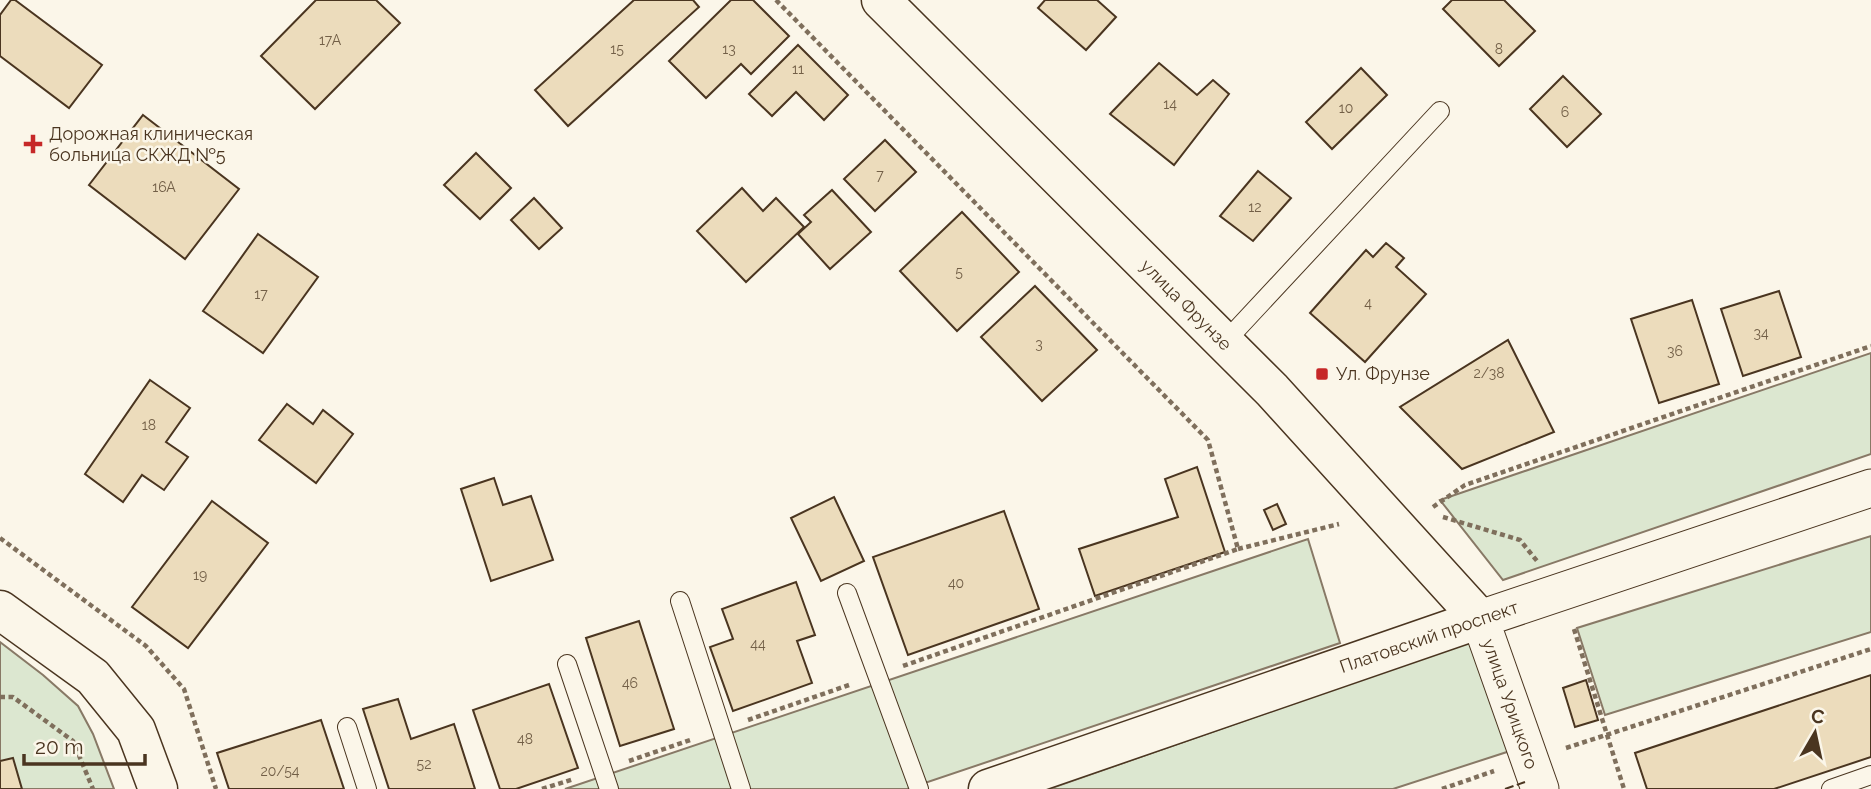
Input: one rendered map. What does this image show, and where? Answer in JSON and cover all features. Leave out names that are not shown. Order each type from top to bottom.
[{"type":"street","name":"улица Фрунзе","points":[[881,0],[1272,390],[1480,620]]},
{"type":"street","name":"Платовский проспект","points":[[988,789],[1871,488]]},
{"type":"street","points":[[0,610],[93,677],[136,730],[158,789]]},
{"type":"street","name":"улица Урицкого","points":[[1480,620],[1534,774]]},
{"type":"lane","points":[[1224,343],[1440,111]]},
{"type":"lane","points":[[847,593],[919,789]]},
{"type":"lane","points":[[680,601],[741,789]]},
{"type":"lane","points":[[567,664],[609,789]]},
{"type":"lane","points":[[347,727],[367,789]]},
{"type":"lane","points":[[1831,789],[1871,775]]},
{"type":"path","points":[[542,789],[1238,549],[1208,440],[776,0]]},
{"type":"path","points":[[1427,512],[1465,485],[1871,346]]},
{"type":"path","points":[[0,538],[146,646],[184,689],[216,789]]},
{"type":"path","points":[[1442,789],[1534,774],[1871,649]]},
{"type":"path","points":[[0,697],[13,697],[73,741],[93,789]]},
{"type":"green space","points":[[1871,353],[1871,454],[1503,580],[1440,500]]},
{"type":"green space","points":[[1871,536],[1871,632],[1605,715],[1577,628]]},
{"type":"green space","points":[[1308,539],[1340,643],[907,789],[565,789]]},
{"type":"green space","points":[[1472,641],[1513,750],[1393,789],[1049,789]]},
{"type":"green space","points":[[0,642],[78,706],[93,734],[114,789],[0,789]]},
{"type":"building","points":[[11,0],[15,0],[102,65],[69,108],[0,56],[0,15]]},
{"type":"building","points":[[316,0],[376,0],[400,23],[315,109],[261,56]]},
{"type":"building","points":[[634,0],[693,0],[699,7],[568,126],[535,90]]},
{"type":"building","points":[[731,0],[753,0],[789,36],[751,74],[741,64],[706,98],[669,61]]},
{"type":"building","points":[[1045,0],[1097,0],[1116,17],[1086,50],[1038,8]]},
{"type":"building","points":[[1452,0],[1504,0],[1535,31],[1499,66],[1443,9]]},
{"type":"building","points":[[798,45],[848,95],[824,120],[796,92],[772,116],[749,94]]},
{"type":"building","points":[[1159,63],[1197,95],[1213,80],[1229,94],[1174,165],[1110,114]]},
{"type":"building","points":[[1361,68],[1387,95],[1332,149],[1306,122]]},
{"type":"building","points":[[1563,76],[1601,114],[1567,147],[1530,109]]},
{"type":"building","points":[[143,115],[239,189],[185,259],[89,185]]},
{"type":"building","points":[[885,140],[916,172],[875,211],[844,179]]},
{"type":"building","points":[[476,153],[511,188],[480,219],[444,185]]},
{"type":"building","points":[[1258,171],[1291,198],[1253,241],[1220,216]]},
{"type":"building","points":[[742,188],[763,211],[776,198],[804,227],[746,282],[697,231]]},
{"type":"building","points":[[832,190],[871,232],[830,269],[798,234],[811,222],[804,215]]},
{"type":"building","points":[[534,198],[562,228],[539,249],[511,220]]},
{"type":"building","points":[[962,212],[1019,272],[957,331],[900,271]]},
{"type":"building","points":[[258,234],[318,277],[263,353],[203,311]]},
{"type":"building","points":[[1386,243],[1404,258],[1396,267],[1426,294],[1365,362],[1310,313],[1366,250],[1373,257]]},
{"type":"building","points":[[1035,286],[1097,350],[1042,401],[981,337]]},
{"type":"building","points":[[1779,291],[1801,357],[1743,376],[1721,309]]},
{"type":"building","points":[[1692,300],[1719,384],[1659,403],[1631,319]]},
{"type":"building","points":[[1508,340],[1554,432],[1462,469],[1400,407]]},
{"type":"building","points":[[150,380],[190,408],[166,442],[188,457],[164,490],[142,475],[123,502],[85,474]]},
{"type":"building","points":[[287,404],[313,424],[323,410],[353,434],[316,483],[259,440]]},
{"type":"building","points":[[1197,467],[1225,552],[1095,596],[1079,549],[1178,517],[1165,479]]},
{"type":"building","points":[[494,478],[503,505],[531,496],[553,560],[491,581],[461,489]]},
{"type":"building","points":[[834,497],[864,561],[821,581],[791,518]]},
{"type":"building","points":[[212,501],[268,543],[188,648],[132,607]]},
{"type":"building","points":[[1277,504],[1286,524],[1273,530],[1264,510]]},
{"type":"building","points":[[1004,511],[1039,609],[908,655],[873,557]]},
{"type":"building","points":[[796,582],[815,635],[797,641],[812,683],[733,711],[710,647],[733,639],[722,609]]},
{"type":"building","points":[[639,621],[674,729],[620,746],[586,638]]},
{"type":"building","points":[[1871,675],[1871,757],[1774,789],[1647,789],[1635,753]]},
{"type":"building","points":[[1586,680],[1598,720],[1575,727],[1563,688]]},
{"type":"building","points":[[549,684],[578,768],[516,789],[500,789],[473,710]]},
{"type":"building","points":[[398,699],[411,739],[454,724],[475,789],[389,789],[363,709]]},
{"type":"building","points":[[321,720],[344,789],[229,789],[217,753]]},
{"type":"building","points":[[13,758],[22,789],[0,789],[0,761]]},
{"type":"fence","points":[[1505,789],[1525,782]]},
{"type":"place","name":"Дорожная клиническая больница СКЖД №5","points":[[33,144]]},
{"type":"place","name":"Ул. Фрунзе","points":[[1322,374]]}]
